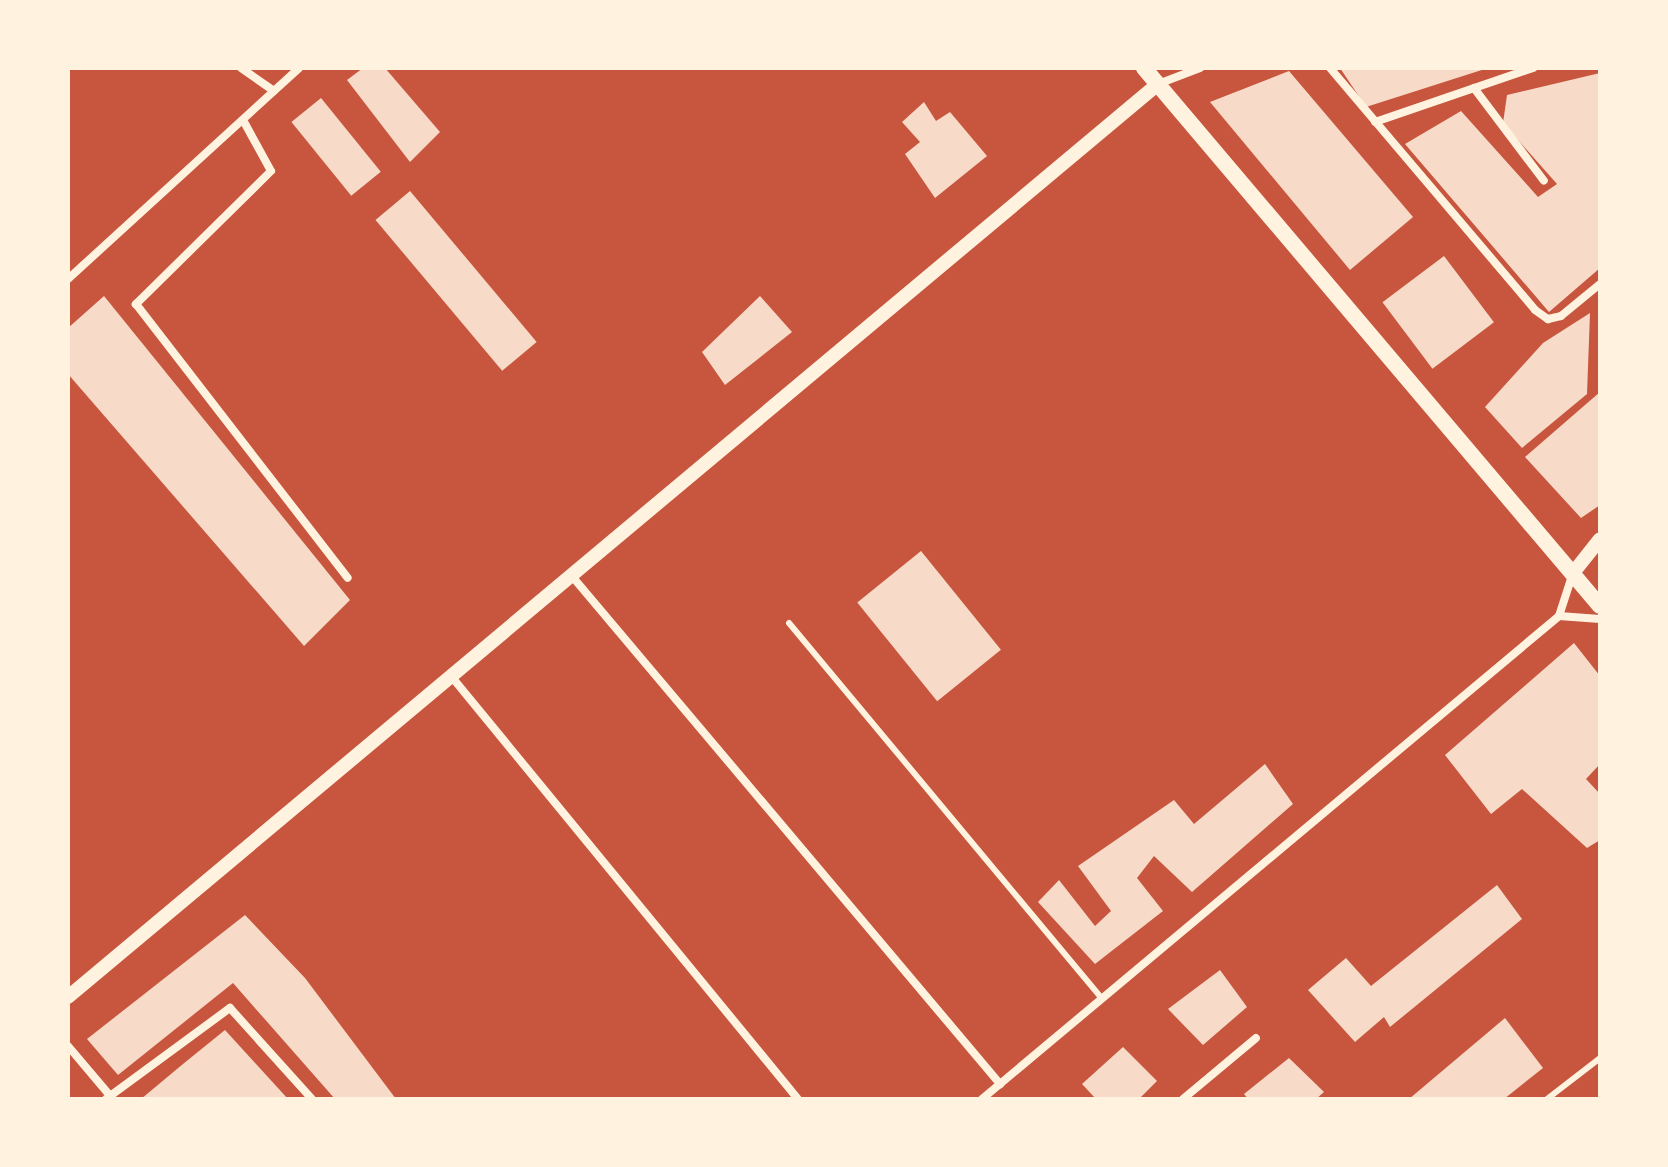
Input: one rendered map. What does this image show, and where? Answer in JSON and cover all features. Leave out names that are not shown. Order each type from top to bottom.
[{"type":"main road","points":[[1144,68],[1600,606]]},
{"type":"street","points":[[241,68],[274,91]]},
{"type":"street","points":[[68,279],[299,68]]},
{"type":"street","points":[[68,997],[1158,84],[1200,68]]},
{"type":"street","points":[[1330,68],[1535,310],[1548,319],[1561,316],[1600,284]]},
{"type":"street","points":[[1375,122],[1533,68]]},
{"type":"street","points":[[1474,88],[1544,181]]},
{"type":"street","points":[[243,120],[271,171],[136,304],[348,578]]},
{"type":"street","points":[[982,1099],[1559,616],[1573,573],[1600,539]]},
{"type":"street","points":[[571,575],[1000,1084]]},
{"type":"street","points":[[1559,616],[1600,619]]},
{"type":"street","points":[[451,676],[798,1099]]},
{"type":"street","points":[[68,1046],[109,1098],[225,1010],[244,1016],[312,1099]]},
{"type":"street","points":[[1183,1099],[1256,1038]]},
{"type":"lane","points":[[789,623],[1101,998]]},
{"type":"lane","points":[[1547,1099],[1600,1058]]},
{"type":"building","points":[[363,68],[385,68],[440,132],[410,162],[347,80]]},
{"type":"building","points":[[1340,68],[1488,68],[1366,107]]},
{"type":"building","points":[[1289,71],[1413,217],[1350,270],[1210,102]]},
{"type":"building","points":[[1600,73],[1600,268],[1549,312],[1405,144],[1461,111],[1538,197],[1557,184],[1503,123],[1507,95]]},
{"type":"building","points":[[321,98],[381,172],[351,196],[291,122]]},
{"type":"building","points":[[924,102],[936,121],[950,112],[987,156],[935,198],[905,154],[920,142],[902,122]]},
{"type":"building","points":[[410,191],[537,342],[502,371],[376,220]]},
{"type":"building","points":[[1444,256],[1494,322],[1432,369],[1383,302]]},
{"type":"building","points":[[104,296],[350,600],[304,646],[68,374],[68,328]]},
{"type":"building","points":[[760,296],[792,332],[725,385],[702,352]]},
{"type":"building","points":[[1590,313],[1587,394],[1522,448],[1485,407],[1543,343]]},
{"type":"building","points":[[1600,392],[1600,505],[1581,518],[1525,457]]},
{"type":"building","points":[[921,551],[1001,650],[937,701],[857,603]]},
{"type":"building","points":[[1574,643],[1600,676],[1600,764],[1586,779],[1600,794],[1600,840],[1587,848],[1522,789],[1491,814],[1445,755]]},
{"type":"building","points":[[1265,764],[1293,804],[1192,892],[1154,856],[1137,878],[1163,911],[1095,964],[1038,902],[1059,880],[1095,926],[1111,911],[1078,866],[1174,800],[1194,824]]},
{"type":"building","points":[[1497,885],[1522,919],[1390,1027],[1384,1017],[1355,1042],[1308,990],[1346,958],[1371,986]]},
{"type":"building","points":[[245,915],[305,978],[396,1099],[335,1099],[233,983],[118,1075],[87,1039]]},
{"type":"building","points":[[1220,970],[1247,1007],[1203,1045],[1168,1009]]},
{"type":"building","points":[[1505,1018],[1543,1068],[1504,1099],[1409,1099]]},
{"type":"building","points":[[225,1030],[288,1099],[141,1099],[183,1064]]},
{"type":"building","points":[[1123,1047],[1157,1081],[1139,1099],[1096,1099],[1082,1084]]},
{"type":"building","points":[[1289,1058],[1324,1092],[1316,1099],[1248,1099],[1244,1094]]}]
